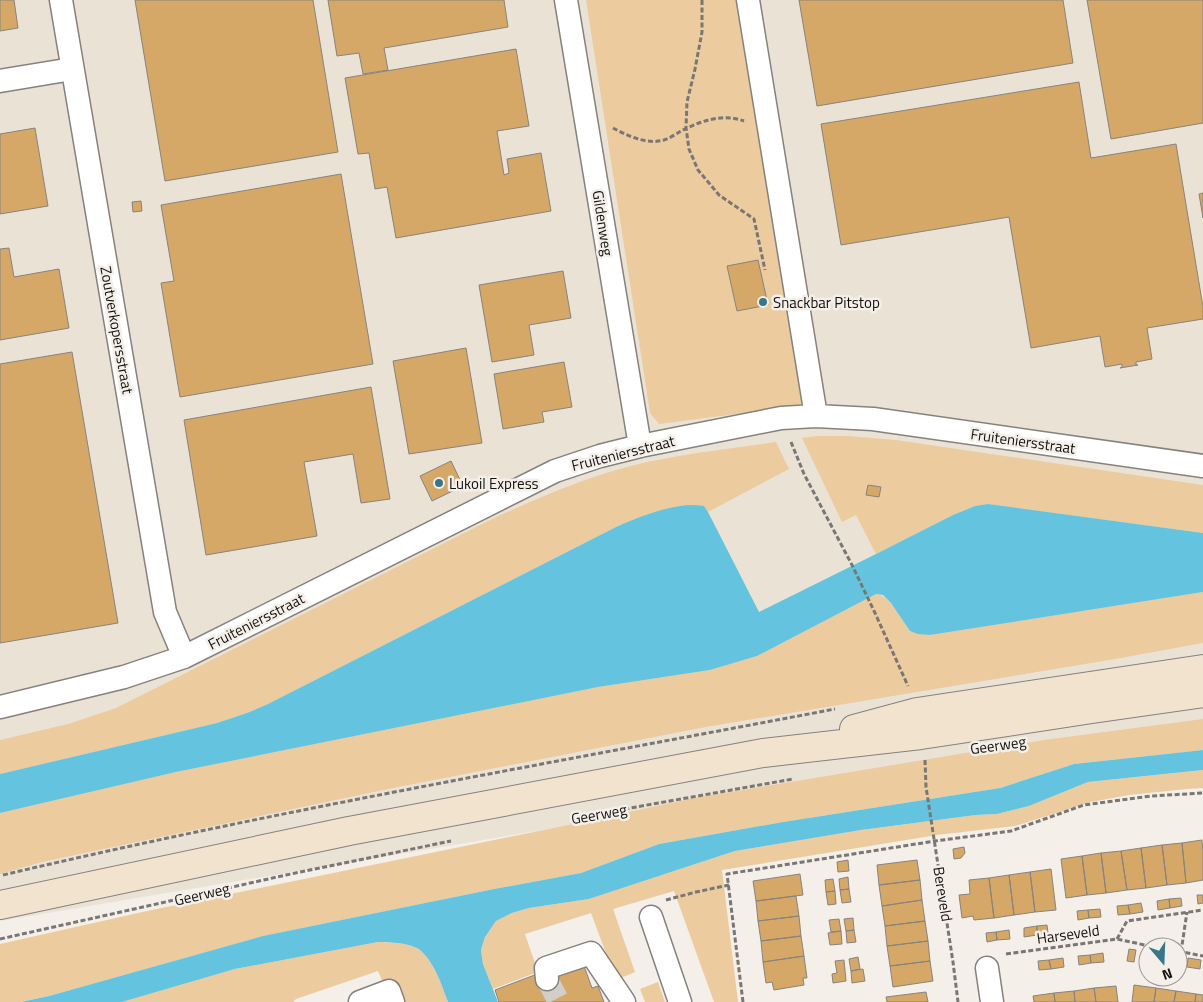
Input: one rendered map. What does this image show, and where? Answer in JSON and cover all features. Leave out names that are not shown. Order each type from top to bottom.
[{"type":"main road","name":"Geerweg","points":[[763,753],[917,712],[1203,669]]},
{"type":"main road","name":"Geerweg","points":[[0,905],[349,831],[763,753],[921,735],[1203,693]]},
{"type":"street","name":"Zoutverkopersstraat","points":[[61,0],[165,612],[184,657]]},
{"type":"street","name":"Gildenweg","points":[[566,0],[640,446]]},
{"type":"street","points":[[748,0],[816,416]]},
{"type":"street","points":[[0,81],[72,69]]},
{"type":"street","name":"Fruiteniersstraat","points":[[0,707],[124,677],[184,657],[555,471],[600,456],[640,446],[781,418],[816,416],[873,419],[1203,466]]},
{"type":"street","points":[[655,909],[680,1002]]},
{"type":"street","points":[[546,974],[591,953],[624,1002]]},
{"type":"street","points":[[992,1002],[996,961]]},
{"type":"street","points":[[360,1002],[391,997]]},
{"type":"path","points":[[702,0],[702,32],[687,102],[686,128],[689,149],[698,170],[719,195],[754,218],[766,275]]},
{"type":"path","points":[[584,111],[611,128],[632,138],[649,141],[664,140],[686,128],[710,119],[724,117],[737,118],[770,131]]},
{"type":"path","points":[[781,418],[804,474],[852,565],[875,614]]},
{"type":"path","name":"Geerweg","points":[[580,817],[799,778]]},
{"type":"path","name":"Bereveld","points":[[926,787],[958,1002]]},
{"type":"path","points":[[743,1002],[727,874],[1011,831],[1084,805],[1151,796],[1203,793]]},
{"type":"path","name":"Geerweg","points":[[0,940],[286,875],[457,840]]},
{"type":"path","points":[[655,909],[696,892],[729,885]]},
{"type":"path","name":"Harseveld","points":[[996,961],[1117,939],[1127,921],[1203,910]]},
{"type":"path","points":[[1183,937],[1187,912]]},
{"type":"path","points":[[1117,939],[1138,944]]},
{"type":"path","points":[[1188,953],[1203,956]]},
{"type":"shaded area","points":[[0,0],[1203,0],[1203,750],[727,799],[0,921]]},
{"type":"shaded area","points":[[586,0],[740,0],[806,405],[659,424],[650,413]]},
{"type":"shaded area","points":[[848,436],[896,440],[1203,485],[1203,533],[987,504],[975,506],[953,515],[876,554],[856,515],[842,522],[802,438]]},
{"type":"shaded area","points":[[776,442],[789,469],[708,512],[704,506],[694,505],[676,508],[618,526],[247,713],[217,723],[0,774],[0,740],[68,724],[116,708],[492,519],[530,502],[587,479],[647,462],[695,453]]},
{"type":"shaded area","points":[[1203,592],[1203,643],[706,727],[393,788],[42,862],[0,874],[0,813],[176,772],[598,687],[710,670],[757,656],[876,594],[891,603],[910,631],[930,635]]},
{"type":"shaded area","points":[[1203,719],[1203,750],[1074,764],[1000,788],[783,822],[659,844],[581,873],[264,936],[49,996],[21,1002],[0,1002],[0,944],[147,911],[694,798],[1044,740]]},
{"type":"shaded area","points":[[1203,770],[1203,788],[1129,795],[1091,802],[1015,826],[937,835],[722,870],[738,1002],[714,1002],[674,891],[613,909],[635,972],[616,980],[591,913],[525,934],[538,972],[493,989],[483,964],[481,950],[485,937],[496,921],[512,913],[529,908],[589,899],[735,851],[861,830],[997,814],[1029,806],[1088,782]]},
{"type":"shaded area","points":[[378,942],[406,944],[420,950],[434,967],[448,1002],[391,1002],[378,971],[296,999],[293,1002],[122,1002],[235,969]]},
{"type":"shaded area","points":[[658,982],[665,1002],[645,1002],[640,989]]},
{"type":"water","points":[[988,504],[1203,533],[1203,592],[930,635],[910,631],[891,603],[883,595],[876,594],[757,656],[710,670],[598,687],[176,772],[0,813],[0,774],[217,723],[247,713],[618,526],[660,510],[694,505],[704,506],[759,612],[953,515],[975,506]]},
{"type":"water","points":[[1203,750],[1203,770],[1088,782],[1029,806],[997,814],[861,830],[735,851],[589,899],[529,908],[512,913],[496,921],[485,937],[481,950],[483,964],[498,1002],[448,1002],[434,967],[420,950],[406,944],[378,942],[235,969],[122,1002],[21,1002],[49,996],[263,936],[581,873],[659,844],[783,822],[1000,788],[1074,764]]},
{"type":"building","points":[[0,0],[14,0],[18,28],[0,31]]},
{"type":"building","points":[[135,0],[313,0],[338,152],[165,181]]},
{"type":"building","points":[[328,0],[504,0],[508,27],[384,48],[388,70],[363,74],[359,53],[337,56]]},
{"type":"building","points":[[799,0],[1063,0],[1073,63],[817,106]]},
{"type":"building","points":[[1087,0],[1203,0],[1203,123],[1111,139]]},
{"type":"building","points":[[516,49],[529,126],[497,131],[504,175],[509,173],[507,159],[541,153],[551,211],[396,238],[387,187],[375,189],[369,153],[358,154],[345,78]]},
{"type":"building","points":[[1079,82],[1091,158],[1176,144],[1203,307],[1203,319],[1147,328],[1152,359],[1136,362],[1136,365],[1138,365],[1120,368],[1122,364],[1105,367],[1100,336],[1031,348],[1009,217],[841,245],[821,124]]},
{"type":"building","points":[[35,128],[48,206],[0,214],[0,134]]},
{"type":"building","points":[[341,174],[373,364],[180,397],[161,283],[174,281],[161,205]]},
{"type":"building","points":[[1203,193],[1203,218],[1199,194]]},
{"type":"building","points":[[141,201],[142,211],[133,212],[132,202]]},
{"type":"building","points":[[9,248],[14,277],[59,269],[69,328],[0,340],[0,249]]},
{"type":"building","points":[[758,260],[768,305],[737,311],[727,266]]},
{"type":"building","points":[[563,271],[571,318],[529,325],[534,355],[492,362],[479,285]]},
{"type":"building","points":[[466,348],[482,443],[409,454],[393,361]]},
{"type":"building","points":[[72,352],[118,623],[0,643],[0,364]]},
{"type":"building","points":[[564,362],[572,407],[542,412],[544,422],[503,429],[494,374]]},
{"type":"building","points":[[371,387],[390,499],[361,503],[353,454],[304,462],[317,536],[206,555],[184,420]]},
{"type":"building","points":[[451,461],[463,486],[432,501],[420,476]]},
{"type":"building","points":[[868,485],[881,487],[879,497],[866,495]]},
{"type":"building","points":[[1202,840],[1203,880],[1186,883],[1182,843]]},
{"type":"building","points":[[1182,843],[1186,883],[1167,885],[1162,845]]},
{"type":"building","points":[[1162,845],[1167,885],[1146,888],[1141,848]]},
{"type":"building","points":[[964,847],[965,853],[961,858],[954,859],[953,849]]},
{"type":"building","points":[[1141,848],[1146,888],[1127,890],[1121,851]]},
{"type":"building","points":[[1121,851],[1127,890],[1106,893],[1101,853]]},
{"type":"building","points":[[1101,853],[1106,893],[1087,895],[1082,856]]},
{"type":"building","points":[[1082,856],[1087,895],[1066,898],[1061,859]]},
{"type":"building","points":[[848,860],[849,871],[838,872],[837,862]]},
{"type":"building","points":[[917,860],[920,880],[879,885],[877,865]]},
{"type":"building","points":[[1051,869],[1056,910],[1035,912],[1030,872]]},
{"type":"building","points":[[1030,872],[1035,912],[1014,915],[1009,875]]},
{"type":"building","points":[[800,874],[803,895],[756,901],[753,881]]},
{"type":"building","points":[[1009,875],[1014,915],[994,918],[989,878]]},
{"type":"building","points":[[848,877],[849,889],[840,890],[839,879]]},
{"type":"building","points":[[989,878],[994,918],[974,920],[973,916],[962,918],[959,895],[970,894],[969,880]]},
{"type":"building","points":[[833,879],[835,891],[826,892],[825,880]]},
{"type":"building","points":[[920,880],[922,900],[882,906],[879,885]]},
{"type":"building","points":[[849,889],[851,902],[842,903],[840,890]]},
{"type":"building","points":[[835,891],[836,904],[828,905],[826,892]]},
{"type":"building","points":[[1197,895],[1203,895],[1203,903],[1198,904]]},
{"type":"building","points":[[796,896],[799,916],[758,921],[756,901]]},
{"type":"building","points":[[1181,898],[1182,906],[1170,908],[1169,899]]},
{"type":"building","points":[[1169,899],[1170,908],[1158,910],[1157,901]]},
{"type":"building","points":[[922,900],[925,921],[885,926],[882,906]]},
{"type":"building","points":[[1141,903],[1143,912],[1130,914],[1128,905]]},
{"type":"building","points":[[1128,905],[1130,914],[1118,915],[1117,906]]},
{"type":"building","points":[[1100,909],[1101,917],[1089,918],[1088,910]]},
{"type":"building","points":[[1088,910],[1089,918],[1078,920],[1077,911]]},
{"type":"building","points":[[799,916],[801,936],[761,941],[758,921]]},
{"type":"building","points":[[853,918],[854,930],[846,931],[844,919]]},
{"type":"building","points":[[839,919],[841,931],[831,932],[829,920]]},
{"type":"building","points":[[925,921],[928,941],[887,946],[885,926]]},
{"type":"building","points":[[1047,925],[1048,933],[1037,935],[1037,926]]},
{"type":"building","points":[[1037,926],[1037,935],[1024,937],[1024,928]]},
{"type":"building","points":[[854,930],[856,942],[847,943],[846,931]]},
{"type":"building","points":[[1009,930],[1010,939],[997,940],[996,932]]},
{"type":"building","points":[[841,931],[842,944],[830,945],[828,933]]},
{"type":"building","points":[[996,932],[997,940],[987,942],[986,933]]},
{"type":"building","points":[[801,936],[804,956],[763,962],[761,941]]},
{"type":"building","points":[[928,941],[930,961],[890,966],[887,946]]},
{"type":"building","points":[[1129,949],[1136,950],[1134,962],[1127,961]]},
{"type":"building","points":[[1103,953],[1104,962],[1091,963],[1090,955]]},
{"type":"building","points":[[1090,955],[1091,963],[1079,965],[1078,956]]},
{"type":"building","points":[[804,956],[807,978],[803,978],[804,985],[774,990],[772,982],[766,983],[763,962]]},
{"type":"building","points":[[858,957],[860,969],[851,971],[849,959]]},
{"type":"building","points":[[1063,958],[1064,967],[1051,969],[1049,960]]},
{"type":"building","points":[[1188,958],[1201,960],[1200,969],[1188,967]]},
{"type":"building","points":[[844,960],[846,981],[833,983],[832,974],[837,973],[835,961]]},
{"type":"building","points":[[1049,960],[1051,969],[1039,970],[1038,961]]},
{"type":"building","points":[[930,961],[933,981],[893,987],[890,966]]},
{"type":"building","points":[[584,966],[592,988],[598,986],[604,1002],[499,1002],[495,990],[540,973]]},
{"type":"building","points":[[863,969],[865,981],[852,983],[851,971]]},
{"type":"building","points":[[1134,985],[1156,988],[1154,1002],[1132,1002]]},
{"type":"building","points":[[1116,986],[1118,1002],[1096,1002],[1094,988]]},
{"type":"building","points":[[1094,988],[1096,1002],[1075,1002],[1074,991]]},
{"type":"building","points":[[1156,988],[1176,991],[1174,1002],[1154,1002]]},
{"type":"building","points":[[1074,991],[1075,1002],[1055,1002],[1054,993]]},
{"type":"building","points":[[1176,991],[1196,994],[1195,1002],[1174,1002]]},
{"type":"building","points":[[926,992],[928,1002],[887,1002],[886,997]]},
{"type":"building","points":[[1054,993],[1055,1002],[1034,1002],[1033,996]]},
{"type":"building","points":[[1196,994],[1203,995],[1203,1002],[1195,1002]]},
{"type":"tunnel","points":[[547,979],[559,1002]]},
{"type":"place","name":"Snackbar Pitstop","points":[[763,302]]},
{"type":"place","name":"Lukoil Express","points":[[439,483]]}]
